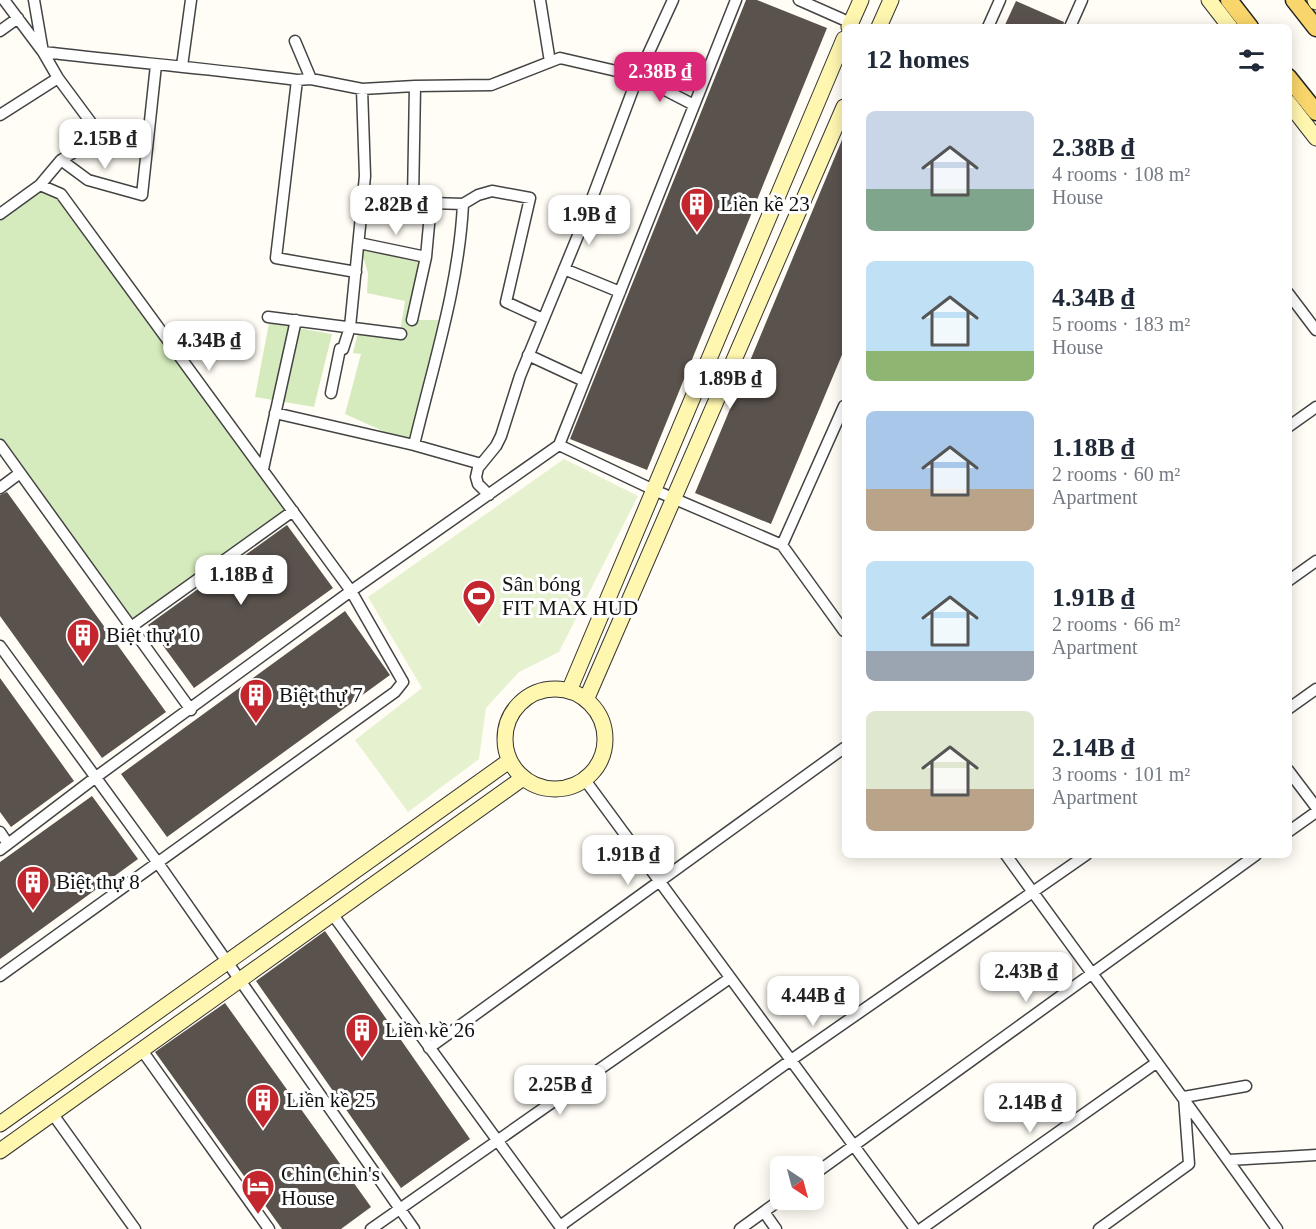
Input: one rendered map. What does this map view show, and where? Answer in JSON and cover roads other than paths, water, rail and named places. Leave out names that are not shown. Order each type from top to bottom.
[{"type":"main road","points":[[855,24],[861,0]]},
{"type":"main road","points":[[880,24],[891,0]]},
{"type":"main road","points":[[1209,0],[1228,24]]},
{"type":"main road","points":[[1229,0],[1248,24]]},
{"type":"main road","points":[[1294,0],[1316,28]]},
{"type":"main road","points":[[569,691],[842,44]]},
{"type":"main road","points":[[1292,82],[1316,112]]},
{"type":"main road","points":[[1292,107],[1316,138]]},
{"type":"main road","points":[[586,700],[842,112]]},
{"type":"main road","points":[[555,689],[569,691],[586,700],[595,708],[602,722],[605,738],[603,754],[596,768],[585,780],[572,787],[542,788],[529,783],[517,773],[509,761],[505,747],[505,732],[509,718],[517,706],[528,696],[555,689]]},
{"type":"main road","points":[[0,1124],[509,761]]},
{"type":"main road","points":[[0,1151],[523,778]]},
{"type":"street","points":[[0,214],[40,185],[62,160],[101,136],[4,0]]},
{"type":"street","points":[[34,0],[43,52]]},
{"type":"street","points":[[182,66],[191,0]]},
{"type":"street","points":[[540,0],[550,62]]},
{"type":"street","points":[[489,495],[483,490],[476,477],[481,464],[501,436],[528,355],[564,269],[638,76],[673,0]]},
{"type":"street","points":[[0,832],[4,847],[351,591],[559,445],[736,0]]},
{"type":"street","points":[[799,0],[850,24]]},
{"type":"street","points":[[989,24],[1000,0]]},
{"type":"street","points":[[1071,24],[1082,0]]},
{"type":"street","points":[[0,31],[18,18]]},
{"type":"street","points":[[295,41],[311,79]]},
{"type":"street","points":[[43,52],[297,80],[311,79],[362,89],[491,86],[560,58],[638,76],[694,105]]},
{"type":"street","points":[[62,160],[88,180],[142,195],[156,65]]},
{"type":"street","points":[[0,115],[58,78]]},
{"type":"street","points":[[297,80],[276,258],[356,272]]},
{"type":"street","points":[[415,86],[413,200],[463,204],[492,191],[530,198],[506,302],[543,319]]},
{"type":"street","points":[[331,393],[340,349],[343,349],[350,327],[359,243],[365,176],[362,89]]},
{"type":"street","points":[[0,976],[394,692],[403,682],[351,591],[293,511],[61,194],[40,185]]},
{"type":"street","points":[[412,320],[426,257],[431,202]]},
{"type":"street","points":[[414,445],[454,285],[463,204]]},
{"type":"street","points":[[359,243],[426,257]]},
{"type":"street","points":[[564,269],[620,292]]},
{"type":"street","points":[[1292,298],[1316,330]]},
{"type":"street","points":[[268,317],[400,334]]},
{"type":"street","points":[[262,469],[296,320]]},
{"type":"street","points":[[528,355],[584,381]]},
{"type":"street","points":[[1292,424],[1316,407]]},
{"type":"street","points":[[783,545],[842,411]]},
{"type":"street","points":[[275,413],[414,445],[481,464]]},
{"type":"street","points":[[0,445],[190,710]]},
{"type":"street","points":[[559,445],[673,499],[783,545],[842,628]]},
{"type":"street","points":[[0,488],[20,473]]},
{"type":"street","points":[[131,627],[293,511]]},
{"type":"street","points":[[1292,577],[1316,561]]},
{"type":"street","points":[[0,646],[158,863],[414,1229]]},
{"type":"street","points":[[1292,706],[1316,689]]},
{"type":"street","points":[[429,1048],[842,749]]},
{"type":"street","points":[[1292,776],[1316,810],[1292,829]]},
{"type":"street","points":[[585,780],[915,1229]]},
{"type":"street","points":[[1008,858],[1156,1063],[1184,1097],[1277,1229]]},
{"type":"street","points":[[333,915],[561,1227],[791,1060],[1082,858]]},
{"type":"street","points":[[824,1168],[1252,858]]},
{"type":"street","points":[[371,1229],[730,978]]},
{"type":"street","points":[[141,1049],[269,1229]]},
{"type":"street","points":[[921,1229],[1156,1063]]},
{"type":"street","points":[[1184,1097],[1246,1086]]},
{"type":"street","points":[[1099,1229],[1189,1164],[1184,1097]]},
{"type":"street","points":[[52,1113],[135,1229]]},
{"type":"street","points":[[1228,1160],[1316,1155]]},
{"type":"street","points":[[740,1229],[770,1208]]},
{"type":"street","points":[[764,1212],[776,1229]]},
{"type":"place","name":"Liền kề 23","points":[[697,233]]},
{"type":"place","name":"Sân bóng FIT MAX HUD","points":[[479,625]]},
{"type":"place","name":"Biệt thự 10","points":[[83,664]]},
{"type":"place","name":"Biệt thự 7","points":[[256,724]]},
{"type":"place","name":"Biệt thự 8","points":[[33,911]]},
{"type":"place","name":"Liền kề 26","points":[[362,1059]]},
{"type":"place","name":"Liền kề 25","points":[[263,1129]]},
{"type":"place","name":"Chin Chin's House","points":[[258,1215]]}]
